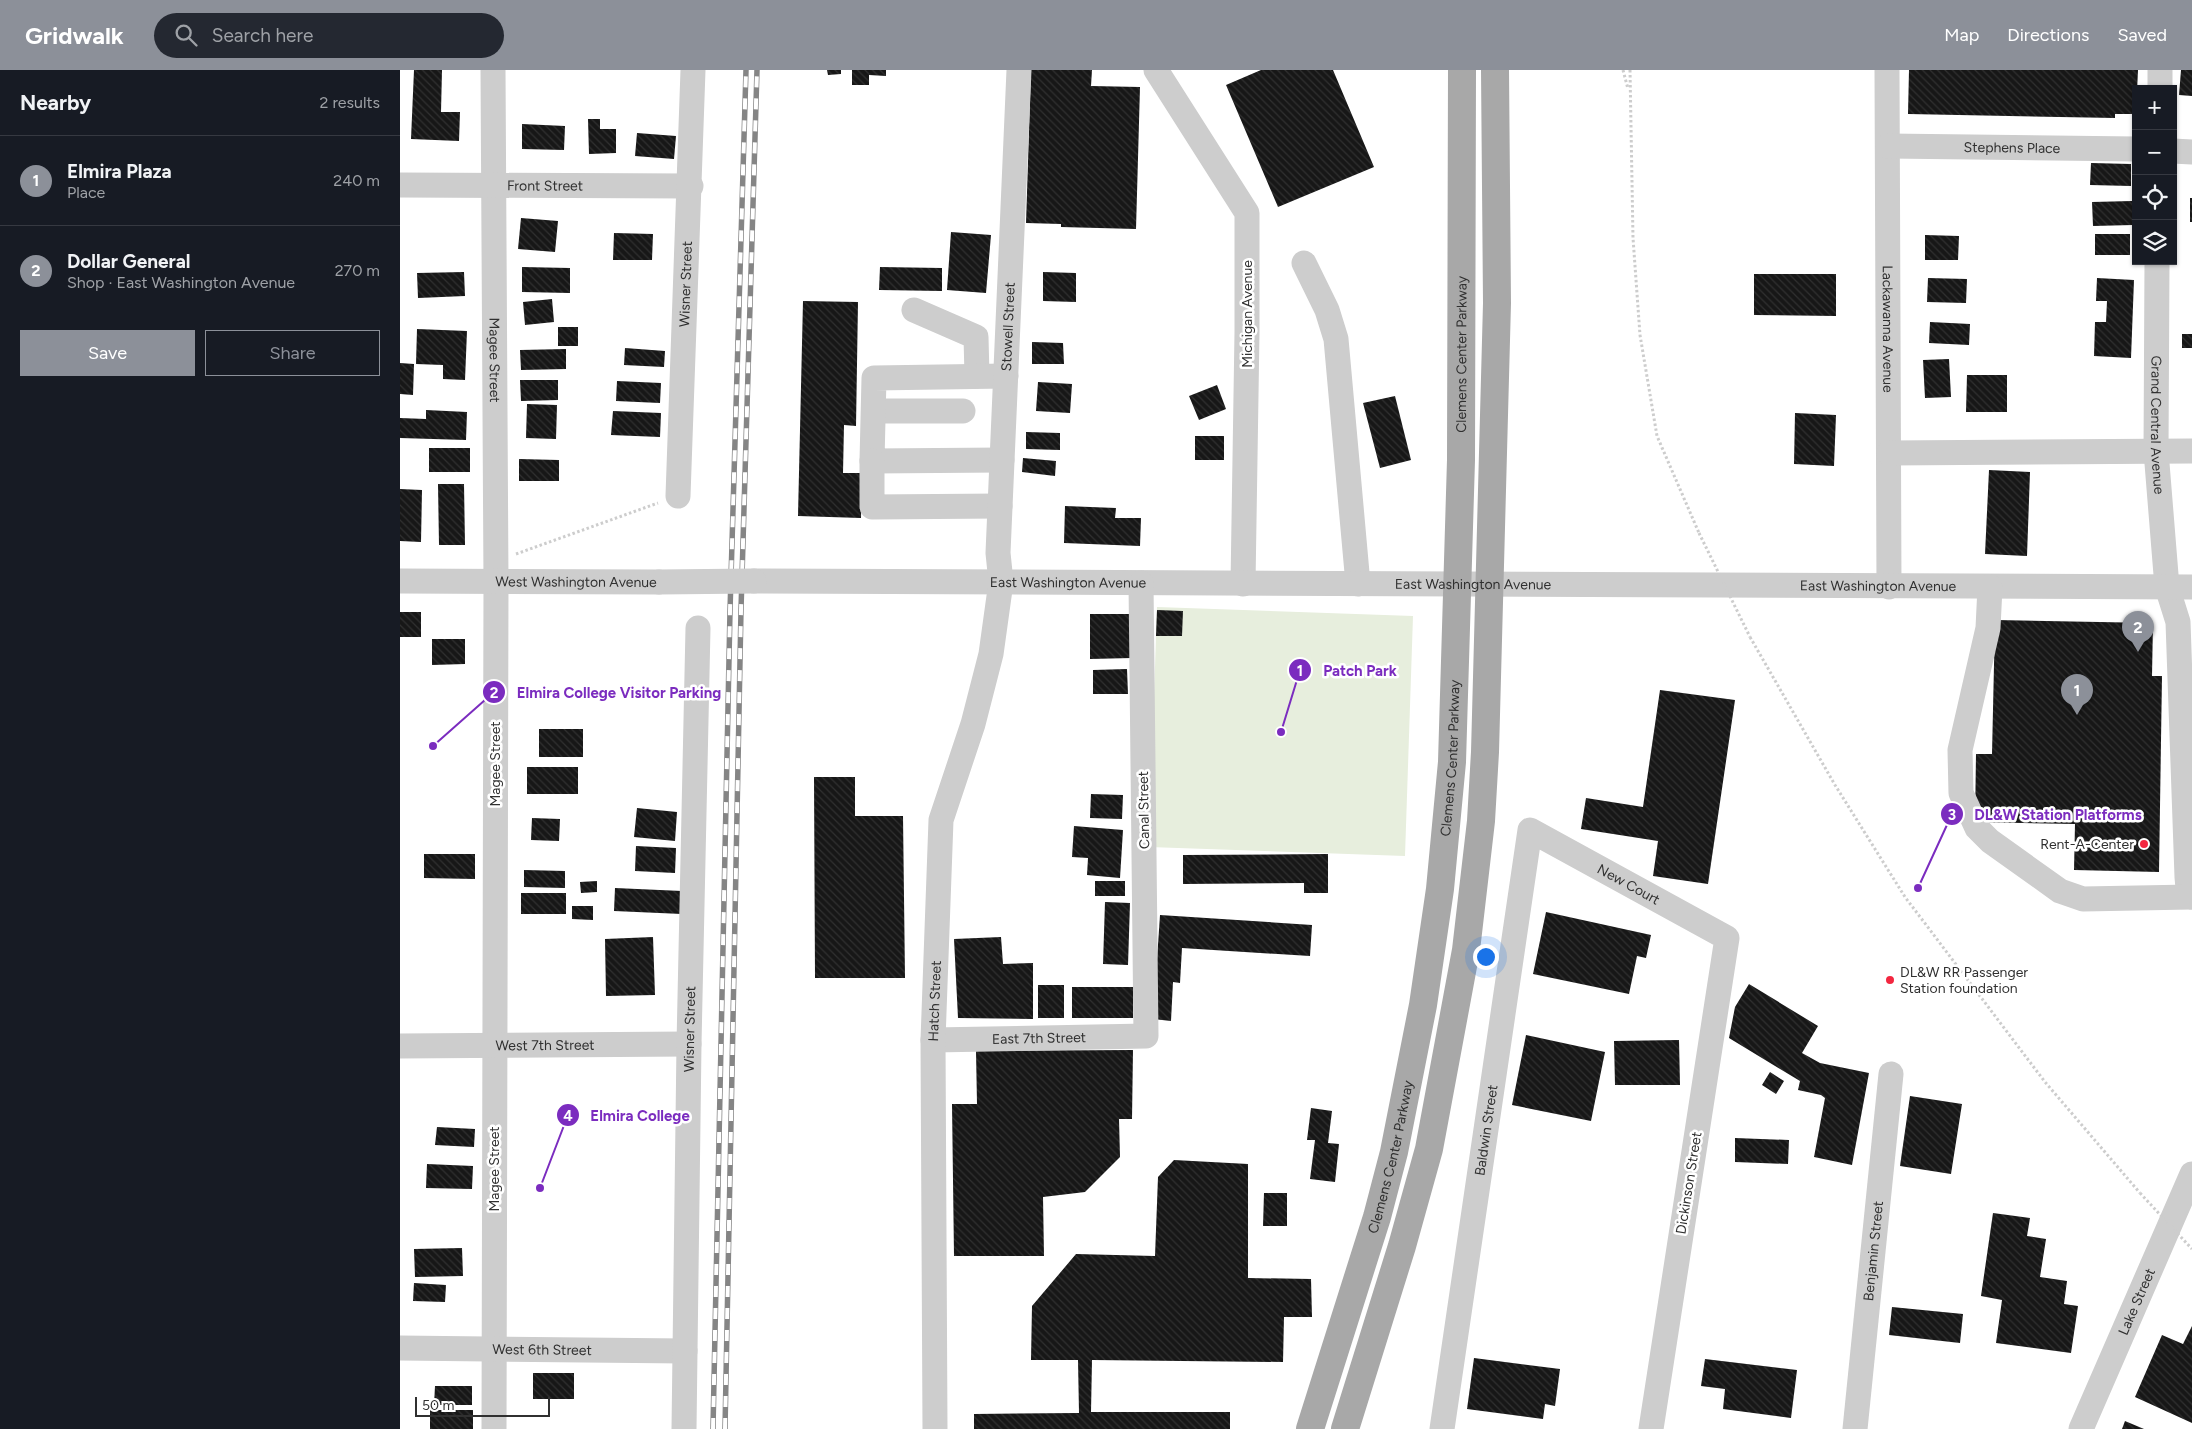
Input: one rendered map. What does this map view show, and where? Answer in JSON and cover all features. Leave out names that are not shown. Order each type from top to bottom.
[{"type":"main road","name":"Clemens Center Parkway","points":[[1310,1429],[1377,1217],[1406,1096],[1423,1005],[1449,813],[1453,752],[1462,372],[1462,70]]},
{"type":"main road","points":[[1345,1429],[1402,1246],[1429,1149],[1464,960],[1481,821],[1486,752],[1497,303],[1495,70]]},
{"type":"street","name":"Magee Street","points":[[493,70],[496,583],[493,1045],[494,1429]]},
{"type":"street","name":"Wisner Street","points":[[678,496],[691,186],[693,70]]},
{"type":"street","name":"Stowell Street","points":[[1001,582],[998,553],[1019,70]]},
{"type":"street","name":"Michigan Avenue","points":[[1156,70],[1246,213],[1248,332],[1243,584]]},
{"type":"street","name":"Lackawanna Avenue","points":[[1887,70],[1889,587]]},
{"type":"street","points":[[2160,70],[2160,85]]},
{"type":"street","name":"Stephens Place","points":[[1888,146],[2132,149]]},
{"type":"street","points":[[2177,151],[2192,152]]},
{"type":"street","name":"Front Street","points":[[400,185],[691,186]]},
{"type":"street","points":[[1304,263],[1327,310],[1336,339],[1358,584]]},
{"type":"street","name":"Grand Central Avenue","points":[[2157,265],[2156,451],[2167,587],[2178,622],[2187,876],[2192,897]]},
{"type":"street","points":[[914,310],[976,337],[1008,337]]},
{"type":"street","points":[[976,337],[977,376]]},
{"type":"street","points":[[1000,506],[872,507],[874,378],[1006,376]]},
{"type":"street","points":[[874,411],[963,411]]},
{"type":"street","points":[[1889,453],[2192,451]]},
{"type":"street","points":[[872,461],[1002,460]]},
{"type":"street","name":"West Washington Avenue","points":[[400,581],[496,583],[561,581],[754,582]]},
{"type":"street","name":"East Washington Avenue","points":[[754,582],[2192,587]]},
{"type":"street","name":"Hatch Street","points":[[935,1429],[933,1040],[941,820],[973,724],[991,654],[1001,582]]},
{"type":"street","name":"Canal Street","points":[[1141,583],[1146,1036]]},
{"type":"street","points":[[1990,587],[1988,628],[1960,750],[1961,793],[1976,828],[1990,841],[2060,891],[2083,899],[2192,897]]},
{"type":"street","name":"Wisner Street","points":[[684,1429],[689,1044],[698,628]]},
{"type":"street","name":"New Court","points":[[1530,830],[1727,938]]},
{"type":"street","name":"Baldwin Street","points":[[1442,1429],[1530,830]]},
{"type":"street","name":"Dickinson Street","points":[[1651,1429],[1727,938]]},
{"type":"street","name":"East 7th Street","points":[[933,1040],[1146,1036]]},
{"type":"street","name":"West 7th Street","points":[[400,1046],[689,1044]]},
{"type":"street","name":"Benjamin Street","points":[[1855,1429],[1891,1074]]},
{"type":"street","name":"Lake Street","points":[[2081,1429],[2192,1174]]},
{"type":"street","name":"West 6th Street","points":[[400,1348],[685,1351]]},
{"type":"path","points":[[1623,70],[1629,92]]},
{"type":"path","points":[[1630,70],[1633,238],[1640,335],[1657,436],[1699,533],[1750,637],[1835,785],[1905,897],[2045,1082],[2140,1193],[2192,1249]]},
{"type":"path","points":[[510,556],[678,496]]},
{"type":"green space","points":[[1157,607],[1413,616],[1405,856],[1149,847]]},
{"type":"building","points":[[414,70],[442,70],[441,112],[460,112],[459,141],[411,139]]},
{"type":"building","points":[[827,70],[841,70],[841,74],[828,75]]},
{"type":"building","points":[[852,70],[886,70],[886,76],[869,75],[869,85],[852,85]]},
{"type":"building","points":[[1031,70],[1092,70],[1091,86],[1140,87],[1136,229],[1061,227],[1061,224],[1026,223]]},
{"type":"building","points":[[1261,70],[1333,70],[1374,167],[1278,207],[1226,85]]},
{"type":"building","points":[[1909,70],[2138,70],[2137,85],[2132,85],[2132,114],[2115,114],[2115,118],[1908,114]]},
{"type":"building","points":[[2181,70],[2192,70],[2192,96],[2179,95]]},
{"type":"building","points":[[588,119],[600,119],[600,129],[616,129],[616,153],[589,154]]},
{"type":"building","points":[[522,124],[565,126],[564,150],[522,149]]},
{"type":"building","points":[[637,133],[676,136],[674,159],[635,156]]},
{"type":"building","points":[[2091,163],[2131,164],[2131,186],[2090,185]]},
{"type":"building","points":[[2190,198],[2192,198],[2192,222],[2190,222]]},
{"type":"building","points":[[2132,201],[2132,225],[2093,226],[2092,202]]},
{"type":"building","points":[[521,218],[558,221],[555,252],[518,249]]},
{"type":"building","points":[[951,232],[991,235],[986,293],[947,290]]},
{"type":"building","points":[[614,233],[653,234],[652,260],[613,260]]},
{"type":"building","points":[[2095,234],[2130,234],[2130,255],[2095,255]]},
{"type":"building","points":[[1925,235],[1959,236],[1958,260],[1925,260]]},
{"type":"building","points":[[522,267],[570,268],[570,293],[522,292]]},
{"type":"building","points":[[880,267],[942,268],[942,291],[879,290]]},
{"type":"building","points":[[464,272],[465,296],[418,298],[417,273]]},
{"type":"building","points":[[1043,272],[1076,273],[1076,302],[1043,301]]},
{"type":"building","points":[[1754,274],[1836,274],[1836,316],[1754,315]]},
{"type":"building","points":[[1928,278],[1967,279],[1966,303],[1927,302]]},
{"type":"building","points":[[2097,278],[2134,280],[2131,358],[2094,356],[2095,322],[2106,322],[2107,301],[2096,301]]},
{"type":"building","points":[[552,299],[554,322],[525,325],[523,302]]},
{"type":"building","points":[[803,301],[858,302],[856,426],[844,425],[843,473],[862,473],[861,518],[798,516]]},
{"type":"building","points":[[1930,322],[1970,324],[1969,345],[1929,343]]},
{"type":"building","points":[[558,327],[578,327],[578,346],[558,346]]},
{"type":"building","points":[[417,329],[467,331],[465,380],[443,379],[443,365],[416,364]]},
{"type":"building","points":[[2182,334],[2192,334],[2192,348],[2182,348]]},
{"type":"building","points":[[1032,342],[1063,343],[1064,364],[1032,364]]},
{"type":"building","points":[[625,348],[665,351],[664,367],[624,365]]},
{"type":"building","points":[[566,349],[566,369],[521,370],[520,350]]},
{"type":"building","points":[[1949,359],[1951,397],[1925,398],[1923,360]]},
{"type":"building","points":[[400,363],[414,364],[413,395],[400,394]]},
{"type":"building","points":[[1967,375],[2007,375],[2007,412],[1966,412]]},
{"type":"building","points":[[520,380],[558,380],[558,400],[521,401]]},
{"type":"building","points":[[617,381],[661,383],[660,403],[616,401]]},
{"type":"building","points":[[1038,382],[1072,384],[1070,413],[1036,411]]},
{"type":"building","points":[[1217,385],[1226,409],[1199,420],[1189,396]]},
{"type":"building","points":[[1395,396],[1411,460],[1380,468],[1363,403]]},
{"type":"building","points":[[527,404],[557,405],[556,439],[526,438]]},
{"type":"building","points":[[426,410],[467,412],[466,440],[400,438],[400,418],[426,419]]},
{"type":"building","points":[[613,411],[661,413],[660,437],[611,435]]},
{"type":"building","points":[[1795,413],[1836,415],[1834,466],[1794,464]]},
{"type":"building","points":[[1026,432],[1060,433],[1060,450],[1026,449]]},
{"type":"building","points":[[1195,436],[1224,436],[1224,460],[1195,460]]},
{"type":"building","points":[[429,448],[470,448],[470,472],[429,472]]},
{"type":"building","points":[[1023,458],[1056,461],[1055,476],[1022,472]]},
{"type":"building","points":[[519,459],[559,460],[559,481],[519,481]]},
{"type":"building","points":[[1989,470],[2030,472],[2027,556],[1985,554]]},
{"type":"building","points":[[438,484],[464,484],[465,545],[439,545]]},
{"type":"building","points":[[400,489],[422,490],[421,542],[400,541]]},
{"type":"building","points":[[1065,506],[1116,508],[1115,518],[1141,518],[1140,546],[1064,543]]},
{"type":"building","points":[[1157,610],[1183,611],[1182,636],[1156,636]]},
{"type":"building","points":[[400,612],[421,612],[421,637],[400,637]]},
{"type":"building","points":[[1090,614],[1131,614],[1132,658],[1090,659]]},
{"type":"building","points":[[1995,620],[2153,623],[2152,676],[2162,676],[2159,872],[2074,870],[2075,824],[1975,822],[1976,754],[1992,754]]},
{"type":"building","points":[[432,639],[465,639],[465,664],[432,665]]},
{"type":"building","points":[[1127,669],[1128,694],[1093,694],[1093,670]]},
{"type":"building","points":[[1660,690],[1735,700],[1708,884],[1653,876],[1658,841],[1581,829],[1586,798],[1643,807]]},
{"type":"building","points":[[539,729],[583,729],[583,757],[539,757]]},
{"type":"building","points":[[527,767],[578,767],[578,794],[527,794]]},
{"type":"building","points":[[814,777],[855,777],[855,816],[903,816],[905,978],[815,978]]},
{"type":"building","points":[[1091,794],[1123,795],[1122,819],[1090,818]]},
{"type":"building","points":[[637,808],[677,812],[675,841],[634,837]]},
{"type":"building","points":[[532,818],[560,819],[559,841],[531,840]]},
{"type":"building","points":[[1074,826],[1123,830],[1120,878],[1087,875],[1088,858],[1072,857]]},
{"type":"building","points":[[636,846],[676,848],[675,873],[635,871]]},
{"type":"building","points":[[424,854],[475,854],[475,879],[424,878]]},
{"type":"building","points":[[1328,854],[1328,893],[1304,893],[1304,883],[1183,884],[1183,855]]},
{"type":"building","points":[[524,870],[565,871],[565,888],[524,887]]},
{"type":"building","points":[[597,881],[597,892],[581,893],[580,882]]},
{"type":"building","points":[[1095,881],[1125,881],[1125,896],[1095,896]]},
{"type":"building","points":[[615,888],[682,891],[682,914],[614,911]]},
{"type":"building","points":[[521,893],[566,893],[566,914],[521,914]]},
{"type":"building","points":[[1105,902],[1130,903],[1128,965],[1103,964]]},
{"type":"building","points":[[572,906],[593,906],[593,920],[572,919]]},
{"type":"building","points":[[1546,912],[1651,935],[1646,958],[1637,956],[1629,994],[1533,974]]},
{"type":"building","points":[[1160,915],[1312,925],[1310,956],[1182,948],[1180,983],[1173,982],[1171,1021],[1153,1019]]},
{"type":"building","points":[[653,937],[655,995],[606,996],[605,939]]},
{"type":"building","points":[[1001,937],[1003,964],[1033,963],[1033,1019],[958,1018],[954,939]]},
{"type":"building","points":[[1749,984],[1818,1026],[1802,1053],[1820,1063],[1869,1073],[1852,1165],[1814,1157],[1825,1098],[1821,1095],[1798,1090],[1800,1081],[1729,1038],[1735,1007]]},
{"type":"building","points":[[1038,985],[1064,985],[1064,1018],[1038,1018]]},
{"type":"building","points":[[1072,987],[1133,987],[1133,1018],[1072,1018]]},
{"type":"building","points":[[1526,1035],[1605,1052],[1591,1121],[1512,1105]]},
{"type":"building","points":[[1679,1040],[1680,1085],[1615,1085],[1614,1041]]},
{"type":"building","points":[[1133,1050],[1132,1119],[1119,1119],[1120,1157],[1085,1192],[1043,1197],[1044,1256],[954,1256],[952,1104],[977,1104],[976,1051]]},
{"type":"building","points":[[1770,1072],[1784,1081],[1776,1094],[1762,1085]]},
{"type":"building","points":[[1910,1096],[1962,1104],[1951,1174],[1900,1166]]},
{"type":"building","points":[[1311,1108],[1332,1111],[1328,1143],[1339,1144],[1335,1182],[1310,1179],[1315,1140],[1307,1140]]},
{"type":"building","points":[[437,1127],[475,1129],[474,1147],[435,1145]]},
{"type":"building","points":[[1735,1138],[1789,1140],[1788,1164],[1735,1162]]},
{"type":"building","points":[[1174,1160],[1248,1164],[1248,1278],[1311,1279],[1312,1317],[1284,1317],[1283,1362],[1092,1360],[1091,1412],[1230,1412],[1230,1429],[974,1429],[974,1414],[1079,1413],[1078,1360],[1031,1360],[1032,1306],[1076,1254],[1155,1256],[1158,1177]]},
{"type":"building","points":[[427,1164],[473,1166],[472,1189],[426,1188]]},
{"type":"building","points":[[1264,1193],[1287,1193],[1287,1226],[1263,1226]]},
{"type":"building","points":[[1993,1213],[2030,1218],[2027,1236],[2046,1239],[2040,1277],[2067,1281],[2064,1304],[2078,1306],[2071,1353],[1996,1343],[2002,1300],[1981,1296]]},
{"type":"building","points":[[462,1248],[463,1276],[415,1277],[414,1249]]},
{"type":"building","points":[[414,1283],[446,1285],[445,1302],[413,1301]]},
{"type":"building","points":[[1892,1307],[1963,1314],[1960,1343],[1889,1335]]},
{"type":"building","points":[[2192,1326],[2192,1423],[2135,1397],[2162,1335],[2183,1344]]},
{"type":"building","points":[[1474,1358],[1560,1369],[1555,1406],[1545,1404],[1543,1419],[1467,1409]]},
{"type":"building","points":[[1705,1359],[1797,1370],[1791,1418],[1723,1409],[1725,1389],[1701,1386]]},
{"type":"building","points":[[533,1373],[574,1373],[574,1399],[533,1399]]},
{"type":"building","points":[[435,1386],[472,1386],[472,1405],[434,1405]]},
{"type":"building","points":[[430,1410],[473,1410],[473,1429],[430,1429]]},
{"type":"building","points":[[2125,1421],[2144,1429],[2122,1429]]},
{"type":"railway","points":[[713,1429],[730,611],[746,70]]},
{"type":"railway","points":[[725,1429],[741,610],[757,70]]},
{"type":"place","name":"Dollar General","points":[[2138,652]]},
{"type":"place","name":"Elmira Plaza","points":[[2077,715]]},
{"type":"place","name":"Patch Park","points":[[1281,732]]},
{"type":"place","name":"Elmira College Visitor Parking","points":[[433,746]]},
{"type":"place","name":"Rent-A-Center","points":[[2144,844]]},
{"type":"place","name":"DL&W Station Platforms","points":[[1918,888]]},
{"type":"place","name":"DL&W RR Passenger Station foundation","points":[[1890,980]]},
{"type":"place","name":"Elmira College","points":[[540,1188]]}]
